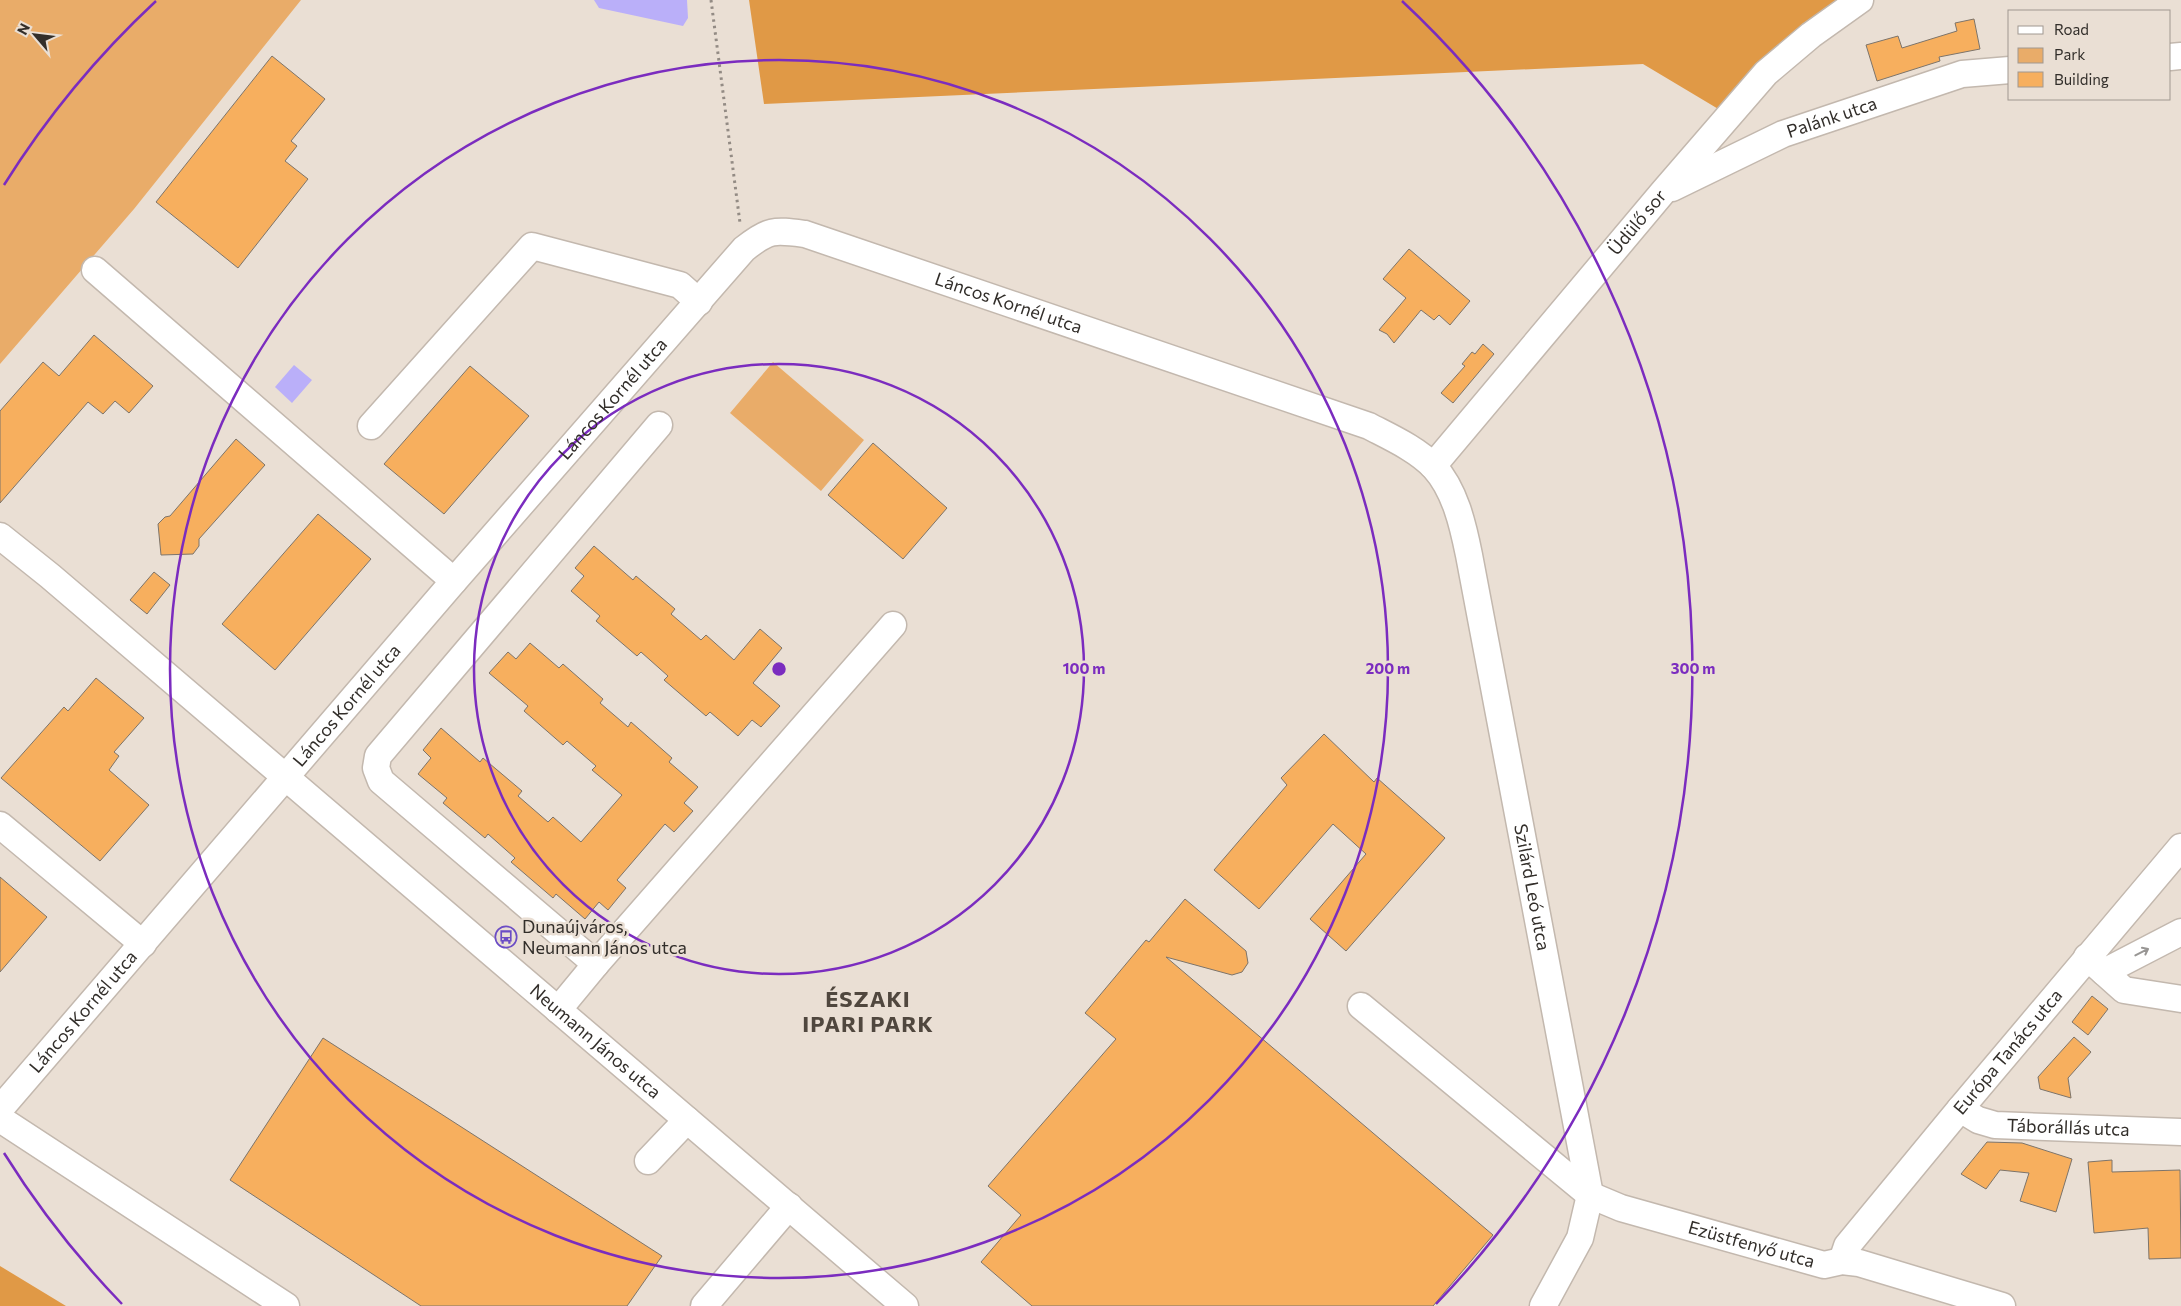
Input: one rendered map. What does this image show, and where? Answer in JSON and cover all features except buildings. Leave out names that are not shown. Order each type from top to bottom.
[{"type":"street","name":"Üdülő sor","points":[[1433,466],[1662,192],[1766,73],[1811,36],[1860,0]]},
{"type":"street","name":"Palánk utca","points":[[1662,192],[1783,134],[1962,74],[2008,70]]},
{"type":"street","name":"Láncos Kornél utca","points":[[0,1109],[144,944],[454,581],[744,249],[762,234],[778,231],[805,234],[1369,426],[1402,443],[1433,466]]},
{"type":"street","points":[[371,426],[532,246],[680,285],[699,302]]},
{"type":"street","points":[[95,270],[454,581]]},
{"type":"street","points":[[596,964],[381,781],[376,768],[378,756],[659,425]]},
{"type":"street","name":"Szilárd Leó utca","points":[[1433,466],[1446,485],[1462,522],[1590,1195],[1580,1238],[1543,1306]]},
{"type":"street","name":"Neumann János utca","points":[[0,536],[50,576],[905,1306]]},
{"type":"street","points":[[558,1010],[596,964],[893,625]]},
{"type":"street","points":[[0,825],[144,944]]},
{"type":"street","name":"Európa Tanács utca","points":[[1842,1261],[1847,1246],[1960,1109],[2096,964],[2181,847]]},
{"type":"street","points":[[2181,932],[2096,964],[2124,990],[2181,999]]},
{"type":"street","name":"Ezüstfenyő utca","points":[[1361,1006],[1590,1195],[1621,1208],[1824,1264],[1842,1261],[1859,1263],[2002,1306]]},
{"type":"street","name":"Táborállás utca","points":[[1960,1109],[1978,1120],[1995,1125],[2181,1132]]},
{"type":"street","points":[[0,1119],[286,1306]]},
{"type":"street","points":[[648,1161],[687,1120]]},
{"type":"street","points":[[704,1306],[789,1206]]},
{"type":"path","points":[[711,0],[744,249]]},
{"type":"green space","points":[[0,0],[301,0],[134,209],[0,364]]},
{"type":"green space","points":[[773,362],[864,440],[821,491],[730,413]]},
{"type":"shaded area","points":[[594,0],[687,0],[688,18],[683,26],[599,8]]},
{"type":"shaded area","points":[[749,0],[1853,0],[1720,110],[1643,64],[764,104]]},
{"type":"shaded area","points":[[294,365],[312,380],[292,403],[275,387]]},
{"type":"shaded area","points":[[0,1266],[66,1306],[0,1306]]},
{"type":"place","name":"Dunaújváros, Neumann János utca","points":[[506,937]]},
{"type":"district","name":"ÉSZAKI IPARI PARK","points":[[868,1012]]}]
